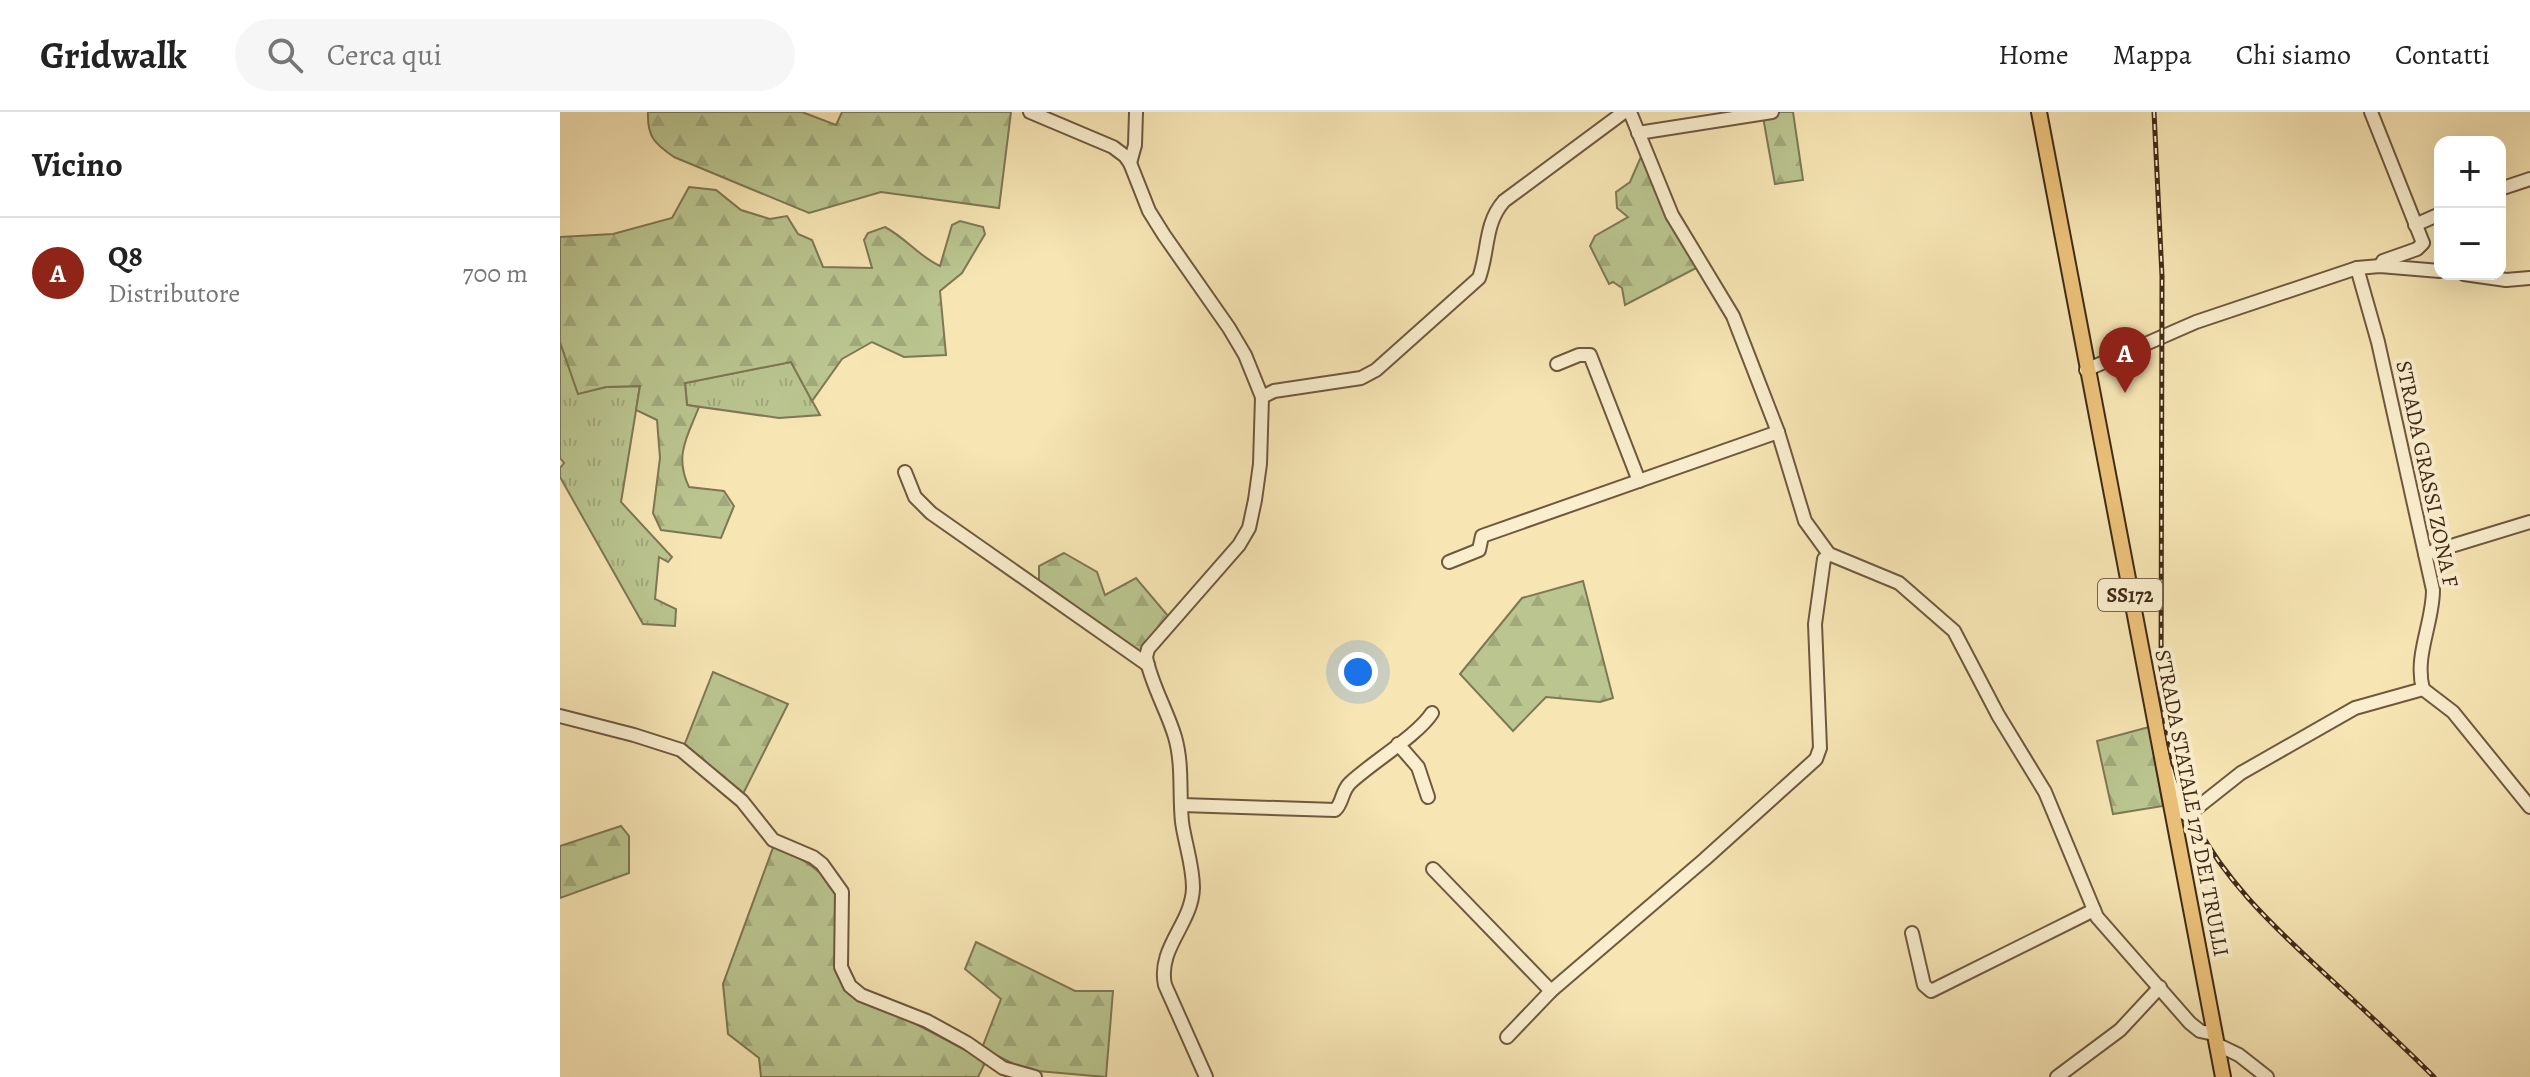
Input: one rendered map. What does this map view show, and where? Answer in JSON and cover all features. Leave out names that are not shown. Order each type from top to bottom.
[{"type":"main road","name":"STRADA STATALE 172 DEI TRULLI","points":[[2039,112],[2223,1077]]},
{"type":"street","points":[[1030,112],[1113,147],[1130,163],[1149,211],[1177,257],[1229,328],[1245,355],[1262,397],[1260,464],[1249,528],[1239,545],[1148,649],[1146,657],[1181,762],[1182,821],[1192,867],[1192,899],[1162,970],[1165,985],[1206,1077]]},
{"type":"street","points":[[1130,163],[1135,145],[1136,112]]},
{"type":"street","points":[[1262,397],[1274,391],[1361,378],[1376,370],[1479,278],[1488,227],[1494,212],[1504,201],[1627,112],[1672,215],[1733,316],[1778,432],[1805,521],[1829,554],[1899,583],[1954,631],[1998,715],[2045,792],[2094,910],[2115,939],[2190,1023],[2267,1077]]},
{"type":"street","points":[[1638,133],[1772,112]]},
{"type":"street","points":[[2371,112],[2423,243],[2421,247],[2383,261],[2380,266]]},
{"type":"street","points":[[2506,187],[2530,179]]},
{"type":"street","points":[[2415,225],[2434,217]]},
{"type":"street","points":[[2086,370],[2196,322],[2357,268],[2380,266],[2434,270]]},
{"type":"street","name":"STRADA GRASSI ZONA F","points":[[2357,268],[2378,342],[2433,590],[2433,610],[2420,661],[2419,675],[2423,689]]},
{"type":"street","points":[[2506,280],[2530,278]]},
{"type":"street","points":[[1557,364],[1579,355],[1590,355],[1639,481]]},
{"type":"street","points":[[1449,562],[1479,550],[1482,536],[1778,432]]},
{"type":"street","points":[[905,472],[915,497],[931,513],[1148,665]]},
{"type":"street","points":[[2425,554],[2530,522]]},
{"type":"street","points":[[1507,1037],[1551,991],[1705,859],[1818,756],[1815,624],[1824,559],[1829,554]]},
{"type":"street","points":[[2163,766],[2174,780],[2182,812],[2186,814],[2241,773],[2355,708],[2423,689],[2453,712],[2530,807]]},
{"type":"street","points":[[1182,805],[1335,810],[1340,806],[1345,788],[1432,713]]},
{"type":"street","points":[[560,716],[681,750],[742,801],[773,840],[822,864],[842,892],[841,967],[850,986],[861,995],[927,1021],[1003,1068],[1035,1077]]},
{"type":"street","points":[[1398,744],[1418,767],[1428,797]]},
{"type":"street","points":[[2516,792],[2530,785]]},
{"type":"street","points":[[1433,869],[1551,991]]},
{"type":"street","points":[[1912,933],[1924,985],[1931,991],[2094,910]]},
{"type":"street","points":[[2057,1077],[2120,1030],[2160,987]]},
{"type":"green space","points":[[648,112],[802,112],[836,125],[842,112],[1011,112],[999,208],[881,192],[809,213],[674,157],[654,139],[649,128]]},
{"type":"green space","points":[[1758,112],[1793,112],[1803,180],[1775,184],[1763,117]]},
{"type":"green space","points":[[1643,152],[1700,266],[1625,305],[1622,288],[1613,282],[1609,284],[1590,246],[1595,236],[1628,217],[1617,208],[1616,192],[1630,182]]},
{"type":"green space","points":[[689,187],[716,190],[741,210],[770,219],[787,216],[798,234],[812,240],[823,267],[872,268],[864,240],[868,233],[885,227],[940,266],[952,225],[960,221],[983,227],[985,234],[962,273],[940,291],[946,355],[904,357],[872,342],[842,359],[812,401],[791,362],[685,383],[687,405],[699,407],[682,456],[685,476],[689,487],[724,491],[734,506],[721,538],[661,530],[653,513],[660,458],[657,420],[636,410],[640,386],[606,387],[578,394],[560,342],[560,237],[613,234],[672,218]]},
{"type":"green space","points":[[560,342],[578,393],[606,387],[640,386],[621,502],[672,557],[668,562],[659,557],[655,599],[676,609],[675,626],[643,624],[560,477],[560,468],[564,463],[560,458]]},
{"type":"green space","points":[[791,362],[820,415],[779,418],[687,405],[685,383]]},
{"type":"green space","points":[[1064,553],[1097,572],[1105,595],[1136,578],[1169,617],[1144,653],[1139,653],[1039,585],[1039,566]]},
{"type":"green space","points":[[1583,581],[1613,698],[1600,702],[1546,697],[1513,731],[1460,674],[1522,598]]},
{"type":"green space","points":[[713,672],[788,704],[742,796],[684,746]]},
{"type":"green space","points":[[2149,727],[2163,806],[2113,814],[2097,741]]},
{"type":"green space","points":[[621,826],[629,836],[629,873],[560,898],[560,846]]},
{"type":"green space","points":[[774,845],[812,866],[840,899],[846,987],[986,1061],[978,1077],[761,1077],[759,1058],[728,1034],[723,984]]},
{"type":"green space","points":[[976,942],[1075,991],[1113,991],[1106,1077],[1026,1070],[982,1048],[1001,999],[965,969]]},
{"type":"railway","points":[[2154,112],[2162,276],[2161,686],[2168,740],[2177,775],[2197,826],[2220,864],[2248,898],[2434,1077]]},
{"type":"place","name":"Q8","points":[[2125,393]]}]
